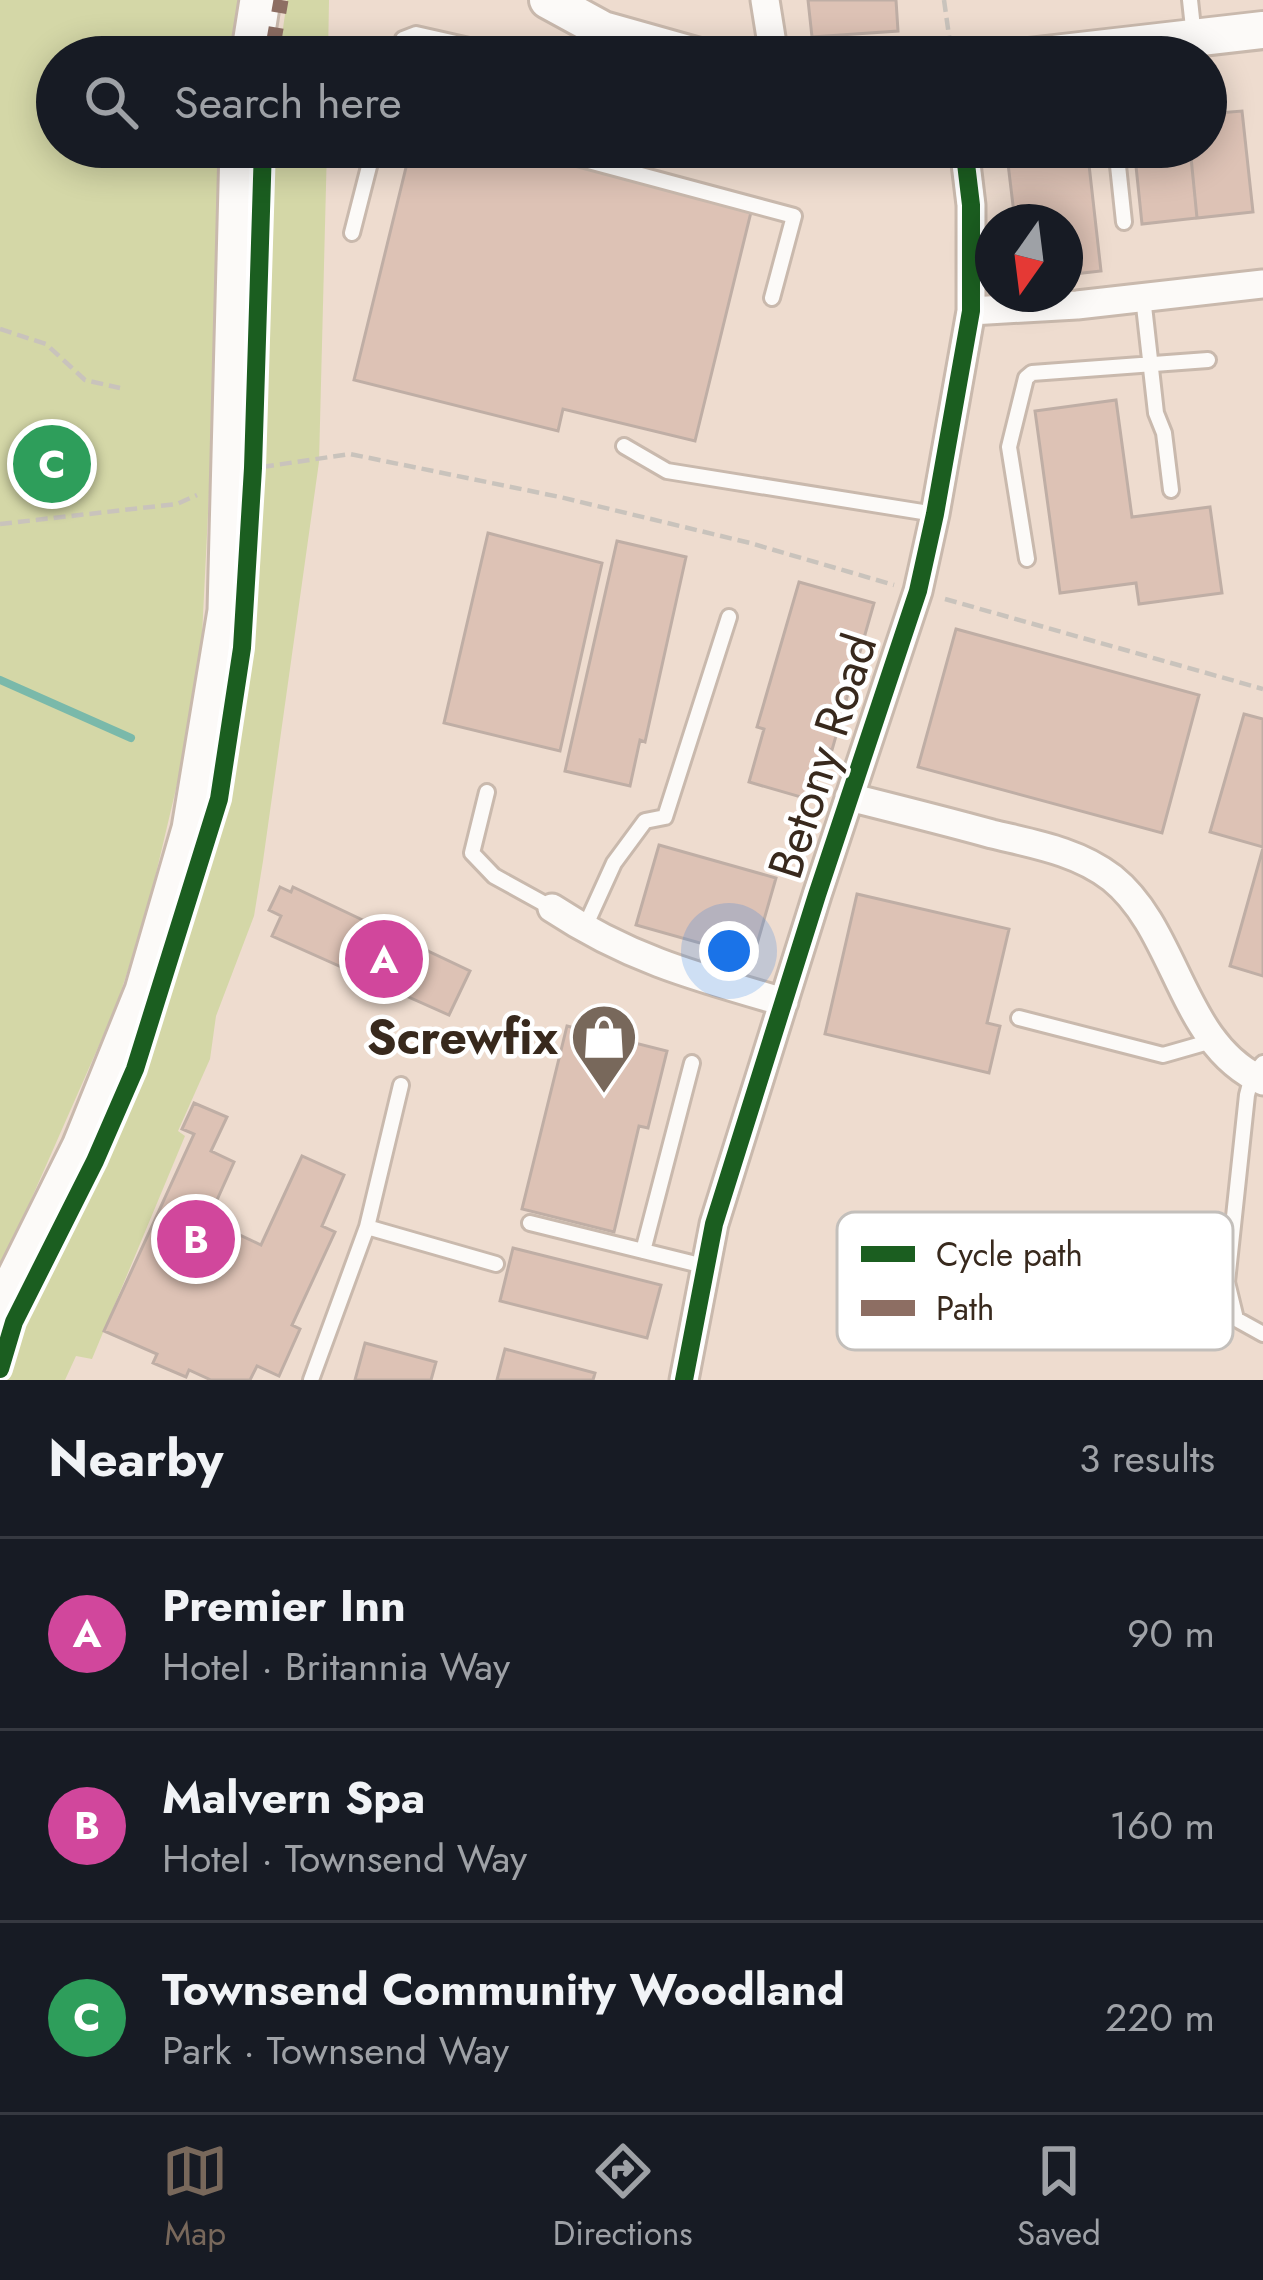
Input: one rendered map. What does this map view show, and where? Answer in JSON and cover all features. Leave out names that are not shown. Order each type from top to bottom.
[{"type":"main road","points":[[254,36],[260,0]]},
{"type":"main road","points":[[0,1312],[100,1102],[145,991],[187,849],[228,611],[240,168]]},
{"type":"street","points":[[548,0],[590,36]]},
{"type":"street","points":[[765,0],[771,36]]},
{"type":"street","points":[[1211,36],[1263,30]]},
{"type":"street","name":"Betony Road","points":[[684,1380],[704,1266],[731,1164],[917,591],[935,514],[971,311],[967,168]]},
{"type":"street","points":[[971,311],[1263,284]]},
{"type":"street","points":[[850,797],[1073,854],[1112,878],[1144,912],[1212,1041],[1259,1073]]},
{"type":"street","points":[[552,908],[657,965],[784,1002]]},
{"type":"lane","points":[[1190,0],[1194,36]]},
{"type":"lane","points":[[352,233],[369,168]]},
{"type":"lane","points":[[615,168],[794,216],[772,298]]},
{"type":"lane","points":[[1118,168],[1124,222]]},
{"type":"lane","points":[[1143,297],[1149,364],[1172,490]]},
{"type":"lane","points":[[1027,559],[1009,447],[1026,378],[1032,373],[1208,360]]},
{"type":"lane","points":[[623,446],[667,471],[935,514]]},
{"type":"lane","points":[[584,929],[614,863],[645,821],[665,817],[729,617]]},
{"type":"lane","points":[[487,792],[472,854],[494,875],[552,908]]},
{"type":"lane","points":[[1019,1018],[1163,1055],[1212,1041]]},
{"type":"lane","points":[[643,1251],[692,1063]]},
{"type":"lane","points":[[1233,1243],[1259,1073]]},
{"type":"lane","points":[[311,1380],[368,1227],[401,1085]]},
{"type":"lane","points":[[530,1223],[704,1266]]},
{"type":"lane","points":[[368,1227],[496,1264]]},
{"type":"lane","points":[[1233,1307],[1236,1319],[1263,1334]]},
{"type":"path","points":[[944,0],[949,36]]},
{"type":"path","points":[[0,329],[46,344],[85,380],[120,388]]},
{"type":"path","points":[[0,524],[177,504],[254,468],[350,454],[560,497],[750,543],[1263,689]]},
{"type":"green space","points":[[0,0],[245,0],[240,36],[36,36],[36,168],[225,168],[201,656],[187,742],[146,916],[115,1009],[0,1270]]},
{"type":"green space","points":[[287,0],[329,0],[328,36],[282,36]]},
{"type":"green space","points":[[270,168],[326,168],[319,462],[254,916],[216,1016],[210,1059],[178,1131],[185,1136],[92,1359],[76,1356],[65,1380],[6,1380],[8,1361],[30,1310],[134,1092],[212,846],[240,725],[255,554]]},
{"type":"building","points":[[808,0],[896,0],[898,31],[812,36]]},
{"type":"building","points":[[1242,111],[1253,212],[1197,218],[1192,168],[1227,168],[1227,112]]},
{"type":"building","points":[[406,168],[590,168],[752,208],[695,441],[563,409],[558,431],[354,380]]},
{"type":"building","points":[[1009,168],[1089,168],[1101,271],[1083,273],[1083,204],[1013,204]]},
{"type":"building","points":[[1136,168],[1192,168],[1197,218],[1142,224]]},
{"type":"building","points":[[1116,400],[1132,517],[1210,507],[1222,593],[1139,604],[1136,583],[1060,593],[1035,411]]},
{"type":"building","points":[[488,533],[602,563],[560,751],[444,723]]},
{"type":"building","points":[[617,541],[686,557],[645,742],[640,740],[630,786],[565,771]]},
{"type":"building","points":[[799,582],[874,603],[832,750],[825,748],[811,800],[749,782],[764,729],[757,727]]},
{"type":"building","points":[[956,629],[1199,695],[1162,833],[918,767]]},
{"type":"building","points":[[1244,714],[1263,719],[1263,847],[1210,832]]},
{"type":"building","points":[[659,845],[776,878],[753,958],[636,925]]},
{"type":"building","points":[[1263,848],[1263,976],[1230,966]]},
{"type":"building","points":[[280,887],[291,892],[293,887],[470,971],[449,1015],[272,936],[281,916],[269,910]]},
{"type":"building","points":[[857,894],[1009,929],[987,1023],[1000,1026],[989,1073],[825,1034]]},
{"type":"building","points":[[567,1026],[667,1051],[648,1128],[639,1126],[614,1232],[522,1209]]},
{"type":"building","points":[[194,1103],[227,1117],[211,1151],[234,1162],[208,1220],[261,1245],[302,1156],[344,1175],[322,1226],[335,1232],[292,1325],[300,1329],[279,1376],[257,1366],[250,1380],[211,1380],[189,1370],[186,1377],[153,1363],[157,1354],[104,1331],[194,1134],[182,1129]]},
{"type":"building","points":[[513,1248],[661,1285],[647,1338],[500,1301]]},
{"type":"building","points":[[365,1343],[436,1362],[431,1380],[355,1380]]},
{"type":"building","points":[[505,1349],[595,1373],[593,1380],[497,1380]]},
{"type":"waterway","points":[[0,680],[131,738]]},
{"type":"marked path","points":[[275,36],[281,0]]},
{"type":"cycle path","points":[[0,1369],[14,1322],[95,1161],[135,1069],[219,799],[242,648],[262,168]]},
{"type":"cycle path","points":[[684,1380],[714,1224],[918,591],[971,311],[967,168]]},
{"type":"place","name":"Townsend Community Woodland","points":[[52,464]]},
{"type":"place","name":"Premier Inn","points":[[384,959]]},
{"type":"place","name":"Screwfix","points":[[604,1096]]},
{"type":"place","name":"Malvern Spa","points":[[196,1239]]}]
